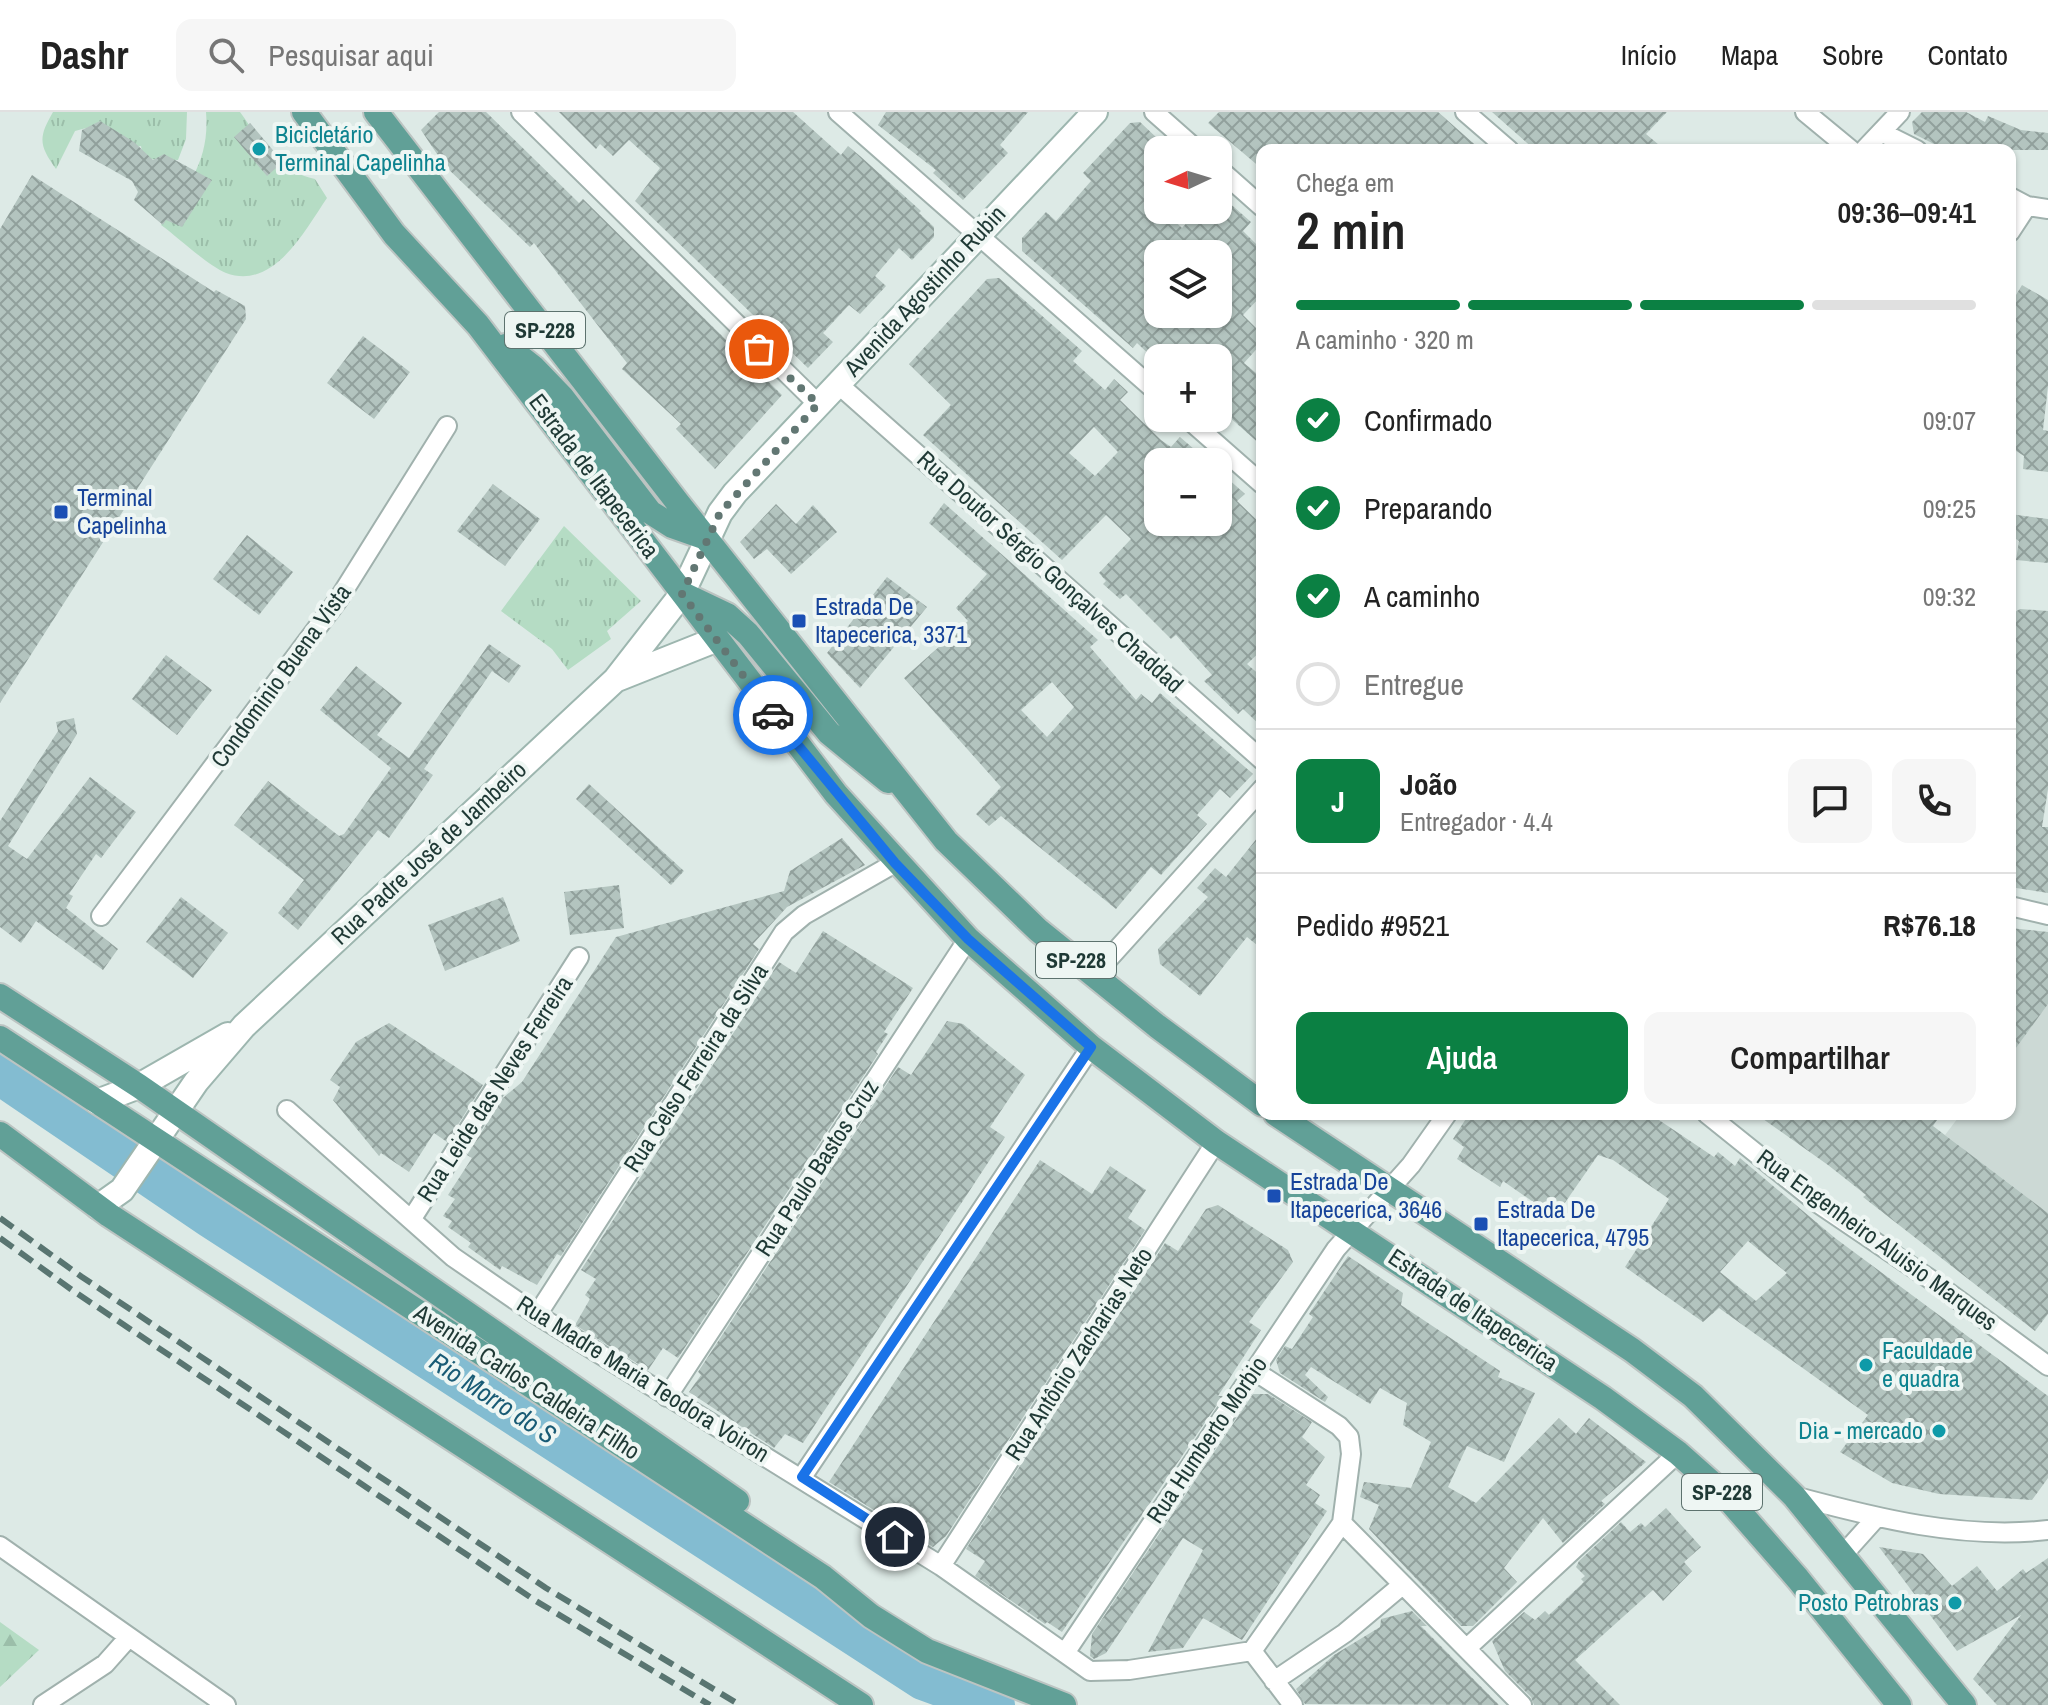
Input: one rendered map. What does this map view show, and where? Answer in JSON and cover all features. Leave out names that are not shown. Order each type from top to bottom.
[{"type":"main road","name":"Estrada de Itapecerica","points":[[304,112],[394,234],[478,325],[715,640],[836,794],[895,863],[968,939],[1091,1047],[1216,1142],[1603,1398],[1678,1453],[1733,1504],[1899,1705]]},
{"type":"main road","name":"Estrada de Itapecerica","points":[[376,112],[678,503],[946,841],[1038,930],[1256,1099]]},
{"type":"main road","name":"Avenida Agostinho Rubin","points":[[682,594],[720,513],[735,493],[1095,112]]},
{"type":"main road","points":[[478,325],[534,368],[562,397],[650,512],[672,526],[709,539]]},
{"type":"main road","points":[[682,594],[727,615],[748,634],[829,733],[855,757],[910,796]]},
{"type":"main road","name":"Rua Padre José de Jambeiro","points":[[98,1207],[122,1190],[175,1111],[244,1026],[615,680],[682,594]]},
{"type":"main road","name":"Rua Padre José de Jambeiro","points":[[615,680],[715,640]]},
{"type":"main road","points":[[0,996],[139,1086],[738,1502],[823,1577]]},
{"type":"main road","name":"Rua Padre José de Jambeiro","points":[[97,1102],[139,1086],[244,1026]]},
{"type":"main road","name":"Avenida Carlos Caldeira Filho","points":[[0,1038],[97,1102],[151,1145],[823,1577],[871,1616],[927,1651],[1064,1705]]},
{"type":"main road","name":"SP-228","points":[[1285,1120],[1632,1350],[1693,1396],[1794,1496],[1964,1705]]},
{"type":"main road","points":[[0,1134],[98,1207],[861,1705]]},
{"type":"street","points":[[521,112],[818,404]]},
{"type":"street","points":[[838,112],[1144,381]]},
{"type":"street","points":[[1154,112],[1181,136]]},
{"type":"street","points":[[1465,112],[1502,144]]},
{"type":"street","points":[[1805,112],[1844,144]]},
{"type":"street","points":[[1871,144],[1900,112]]},
{"type":"street","points":[[1883,133],[1905,144]]},
{"type":"street","points":[[1232,180],[1256,202]]},
{"type":"street","points":[[2018,202],[2048,209]]},
{"type":"street","name":"Rua Doutor Sérgio Gonçalves Chaddad","points":[[838,384],[1256,755]]},
{"type":"street","name":"Condominio Buena Vista","points":[[101,916],[338,600],[447,426]]},
{"type":"street","points":[[1203,432],[1256,479]]},
{"type":"street","points":[[1094,975],[1256,796]]},
{"type":"street","name":"Rua Celso Ferreira da Silva","points":[[537,1315],[784,932],[804,915],[895,863]]},
{"type":"street","points":[[2016,907],[2048,915]]},
{"type":"street","name":"Rua Paulo Bastos Cruz","points":[[667,1397],[968,939]]},
{"type":"street","name":"Rua Leide das Neves Ferreira","points":[[411,1220],[579,957]]},
{"type":"street","points":[[802,1477],[1091,1047]]},
{"type":"street","name":"Rua Madre Maria Teodora Voiron","points":[[287,1110],[453,1257],[537,1315],[941,1566],[1095,1672],[1129,1670],[1252,1651]]},
{"type":"street","name":"Rua Humberto Morbio","points":[[1065,1653],[1351,1229],[1430,1141],[1443,1120]]},
{"type":"street","name":"Rua Engenheiro Aluisio Marques","points":[[1714,1120],[1819,1204],[1930,1279],[2048,1366]]},
{"type":"street","name":"Rua Antônio Zacharias Neto","points":[[941,1566],[1216,1142]]},
{"type":"street","points":[[1253,1370],[1339,1426],[1349,1437],[1351,1454],[1342,1523],[1252,1651],[1293,1705]]},
{"type":"street","points":[[1467,1648],[1678,1453]]},
{"type":"street","points":[[1794,1496],[1876,1518],[1970,1530],[2048,1530]]},
{"type":"street","points":[[1841,1557],[1876,1518]]},
{"type":"street","points":[[1342,1523],[1522,1705]]},
{"type":"street","points":[[0,1546],[226,1705]]},
{"type":"street","points":[[1274,1681],[1345,1633],[1401,1586]]},
{"type":"street","points":[[43,1705],[105,1664],[129,1637]]},
{"type":"shaded area","points":[[2048,1004],[2048,1213],[1945,1135],[1956,1120],[2016,1120],[2016,1044]]},
{"type":"green space","points":[[53,112],[187,112],[186,139],[178,160],[143,159],[141,146],[125,150],[90,127],[75,131],[56,169],[42,141]]},
{"type":"green space","points":[[206,112],[240,112],[271,154],[289,169],[315,179],[327,198],[298,241],[273,266],[259,273],[243,276],[226,273],[161,225],[201,159]]},
{"type":"green space","points":[[564,526],[641,601],[607,631],[611,639],[568,670],[552,649],[501,611]]},
{"type":"green space","points":[[0,1622],[39,1650],[0,1687]]},
{"type":"building","points":[[439,112],[486,112],[579,203],[583,199],[782,395],[715,469],[676,429],[681,424],[622,369],[627,363],[534,243],[530,247],[445,166],[421,130]]},
{"type":"building","points":[[559,112],[793,112],[841,155],[848,146],[860,156],[921,211],[919,213],[934,227],[934,237],[912,260],[899,248],[875,276],[886,286],[860,314],[849,305],[823,333],[833,342],[808,368],[635,201],[660,168],[629,140],[613,156],[600,144],[596,149]]},
{"type":"building","points":[[886,112],[1028,112],[1000,145],[1008,153],[963,200],[933,173],[936,170],[878,125]]},
{"type":"building","points":[[1219,112],[1438,112],[1474,144],[1256,144],[1256,164],[1232,143],[1232,136],[1223,136],[1208,123]]},
{"type":"building","points":[[1492,112],[1667,112],[1646,134],[1658,144],[1528,144]]},
{"type":"building","points":[[1922,112],[1966,112],[1985,122],[1988,116],[2021,130],[2048,133],[2048,150],[2016,150],[2016,144],[1934,144],[1914,134],[1912,122]]},
{"type":"building","points":[[100,121],[134,142],[153,160],[164,154],[212,180],[182,227],[166,220],[163,225],[134,200],[138,192],[132,181],[79,151],[82,130]]},
{"type":"building","points":[[1140,122],[1155,136],[1144,136],[1144,224],[1178,224],[1182,228],[1186,224],[1232,224],[1232,205],[1251,222],[1243,231],[1256,244],[1256,301],[1243,315],[1256,328],[1256,350],[1244,363],[1256,373],[1256,441],[1232,419],[1232,344],[1144,344],[1144,350],[1137,343],[1133,348],[1022,251],[1022,238],[1046,212],[1056,221],[1091,181],[1083,173],[1130,123]]},
{"type":"building","name":"Bicicletário Terminal Capelinha","points":[[250,123],[283,162],[267,176],[234,137]]},
{"type":"building","name":"Terminal Capelinha","points":[[32,175],[214,292],[216,290],[245,306],[246,319],[0,703],[0,229]]},
{"type":"building","points":[[999,278],[1082,351],[1073,361],[1105,390],[1114,379],[1128,392],[1120,400],[1144,423],[1144,432],[1153,432],[1171,447],[1180,437],[1193,448],[1144,448],[1144,536],[1232,536],[1232,482],[1245,494],[1237,501],[1256,519],[1256,656],[1247,664],[1256,672],[1256,721],[1243,709],[1238,714],[1204,681],[1212,675],[1176,635],[1171,639],[1126,594],[1120,599],[1103,584],[1106,581],[1099,573],[1131,539],[1106,515],[1062,560],[923,435],[951,405],[909,364],[987,279]],"holes":[[[1094,427],[1118,452],[1095,476],[1069,453]]]},
{"type":"building","points":[[2022,285],[2048,300],[2048,386],[2043,430],[2048,431],[2048,472],[2023,469],[2024,456],[2016,451],[2016,295]]},
{"type":"building","points":[[363,336],[410,372],[374,419],[327,383]]},
{"type":"building","points":[[493,484],[540,519],[505,566],[457,531]]},
{"type":"building","points":[[944,503],[1098,640],[1090,647],[1136,700],[1141,694],[1152,703],[1160,693],[1253,774],[1230,798],[1220,789],[1197,815],[1207,824],[1161,875],[1151,867],[1116,909],[1001,816],[989,826],[976,814],[1001,787],[904,678],[968,621],[956,608],[987,574],[929,523]],"holes":[[[1052,682],[1074,707],[1047,737],[1021,710]]]},
{"type":"building","points":[[776,504],[796,524],[813,505],[837,532],[791,574],[767,549],[754,559],[740,542]]},
{"type":"building","points":[[2016,515],[2048,519],[2048,563],[2016,560],[2019,541],[2016,539]]},
{"type":"building","points":[[247,535],[293,572],[259,615],[213,579]]},
{"type":"building","points":[[887,577],[927,607],[860,688],[827,653]]},
{"type":"building","points":[[2016,611],[2048,611],[2048,789],[2042,827],[2048,827],[2048,893],[2016,888]]},
{"type":"building","points":[[489,644],[521,666],[509,683],[492,671],[424,769],[433,775],[389,838],[378,830],[298,930],[278,913],[304,880],[234,825],[268,781],[339,836],[344,834],[391,768],[320,710],[356,666],[402,703],[377,735],[409,758]]},
{"type":"building","points":[[166,655],[212,690],[177,735],[132,699]]},
{"type":"building","points":[[74,718],[77,734],[8,846],[27,859],[90,777],[136,812],[101,858],[96,854],[69,894],[73,896],[66,908],[118,949],[103,970],[36,921],[21,943],[0,927],[0,821],[58,731],[56,722]]},
{"type":"building","points":[[589,784],[684,871],[671,885],[576,799]]},
{"type":"building","points":[[842,838],[865,865],[787,907],[753,944],[759,949],[561,1256],[557,1254],[537,1285],[502,1266],[500,1270],[468,1247],[471,1243],[448,1227],[452,1221],[443,1216],[455,1199],[448,1195],[472,1158],[467,1155],[503,1098],[522,1082],[616,937],[784,891],[790,871]]},
{"type":"building","points":[[1256,840],[1256,944],[1247,937],[1200,996],[1160,964],[1158,949],[1208,897],[1197,888],[1215,868],[1226,877]]},
{"type":"building","points":[[619,885],[624,928],[570,935],[564,892]]},
{"type":"building","points":[[181,897],[228,933],[193,978],[146,942]]},
{"type":"building","points":[[503,897],[520,941],[445,971],[428,925]]},
{"type":"building","points":[[2016,929],[2048,932],[2048,1004],[2016,1048]]},
{"type":"building","points":[[823,931],[913,988],[884,1032],[888,1034],[876,1052],[878,1054],[678,1358],[663,1348],[648,1370],[575,1325],[590,1299],[585,1295],[596,1279],[581,1270],[779,962],[796,973]]},
{"type":"building","points":[[947,1021],[963,1024],[1025,1075],[990,1127],[1005,1137],[803,1443],[785,1434],[774,1448],[689,1392],[701,1375],[698,1372],[898,1067],[911,1075]]},
{"type":"building","points":[[389,1023],[483,1085],[447,1142],[434,1133],[409,1172],[381,1153],[379,1156],[333,1100],[340,1087],[330,1080],[356,1042]]},
{"type":"building","points":[[1465,1120],[1659,1120],[1714,1157],[1718,1152],[1735,1166],[1740,1158],[1835,1238],[2048,1396],[2048,1478],[2032,1500],[1939,1494],[1892,1483],[1840,1452],[1868,1415],[1719,1308],[1703,1322],[1625,1267],[1669,1199],[1613,1160],[1598,1155],[1555,1217],[1503,1181],[1500,1187],[1457,1159],[1464,1147],[1453,1139]],"holes":[[[1748,1241],[1787,1273],[1756,1301],[1720,1272]]]},
{"type":"building","points":[[1764,1120],[1937,1120],[1933,1126],[2048,1213],[2048,1314],[2035,1331],[1863,1197],[1866,1195]]},
{"type":"building","points":[[1040,1160],[1092,1194],[1110,1166],[1146,1190],[1128,1218],[1145,1230],[946,1536],[933,1547],[829,1482]]},
{"type":"building","points":[[1218,1205],[1288,1250],[1293,1262],[1249,1322],[1261,1330],[1218,1396],[1223,1396],[1062,1632],[1047,1622],[1045,1624],[975,1576],[985,1561],[966,1549],[1165,1243],[1178,1251],[1206,1209]]},
{"type":"building","points":[[1348,1256],[1403,1293],[1401,1305],[1500,1371],[1498,1377],[1535,1393],[1504,1462],[1467,1446],[1448,1487],[1476,1503],[1559,1418],[1576,1434],[1589,1418],[1646,1462],[1601,1501],[1605,1504],[1563,1543],[1543,1518],[1504,1568],[1517,1582],[1473,1626],[1461,1626],[1369,1529],[1379,1505],[1360,1497],[1364,1482],[1411,1488],[1431,1442],[1403,1425],[1407,1403],[1380,1388],[1370,1404],[1311,1367],[1305,1375],[1328,1397],[1325,1402],[1280,1373],[1276,1360],[1285,1346],[1292,1349],[1313,1317],[1309,1314]]},
{"type":"building","points":[[1253,1394],[1268,1394],[1312,1422],[1302,1437],[1325,1457],[1306,1485],[1320,1495],[1315,1503],[1327,1511],[1242,1640],[1203,1618],[1183,1648],[1148,1652],[1203,1550],[1183,1538],[1106,1653],[1094,1659],[1090,1656],[1092,1634]]},
{"type":"building","points":[[1666,1508],[1701,1547],[1684,1562],[1692,1571],[1663,1601],[1653,1590],[1575,1660],[1620,1705],[1534,1705],[1531,1697],[1505,1671],[1492,1641],[1524,1612],[1535,1620],[1545,1611],[1549,1615],[1584,1582],[1581,1579],[1585,1576],[1576,1567],[1579,1561],[1621,1522],[1630,1532],[1641,1523],[1645,1527]]},
{"type":"building","points":[[1879,1547],[1923,1554],[1952,1586],[1977,1566],[1997,1591],[2023,1569],[2026,1573],[2048,1558],[2048,1705],[1997,1705],[1973,1679],[2021,1615],[1957,1651]]},
{"type":"building","points":[[1412,1611],[1427,1626],[1421,1626],[1499,1705],[1305,1704],[1296,1689],[1334,1655],[1380,1627],[1381,1619]]},
{"type":"waterway","name":"Rio Morro do S","points":[[0,1074],[211,1217],[923,1679],[994,1705]]},
{"type":"railway","points":[[0,1218],[82,1277],[546,1588],[740,1705]]},
{"type":"railway","points":[[0,1238],[72,1290],[536,1601],[710,1705]]},
{"type":"way so far","points":[[759,349],[818,404],[720,513],[682,594],[773,715]]},
{"type":"place","name":"Bicicletário Terminal Capelinha","points":[[259,149]]},
{"type":"place","name":"Terminal Capelinha","points":[[61,512]]},
{"type":"place","name":"Estrada De Itapecerica, 3371","points":[[799,621]]},
{"type":"place","name":"Estrada De Itapecerica, 3646","points":[[1274,1196]]},
{"type":"place","name":"Estrada De Itapecerica, 4795","points":[[1481,1224]]},
{"type":"place","name":"Faculdade e quadra","points":[[1866,1365]]},
{"type":"place","name":"Dia - mercado","points":[[1939,1431]]},
{"type":"place","name":"Posto Petrobras","points":[[1955,1603]]},
{"type":"route","points":[[773,715],[895,863],[968,939],[1091,1047],[802,1477],[895,1537]]}]
